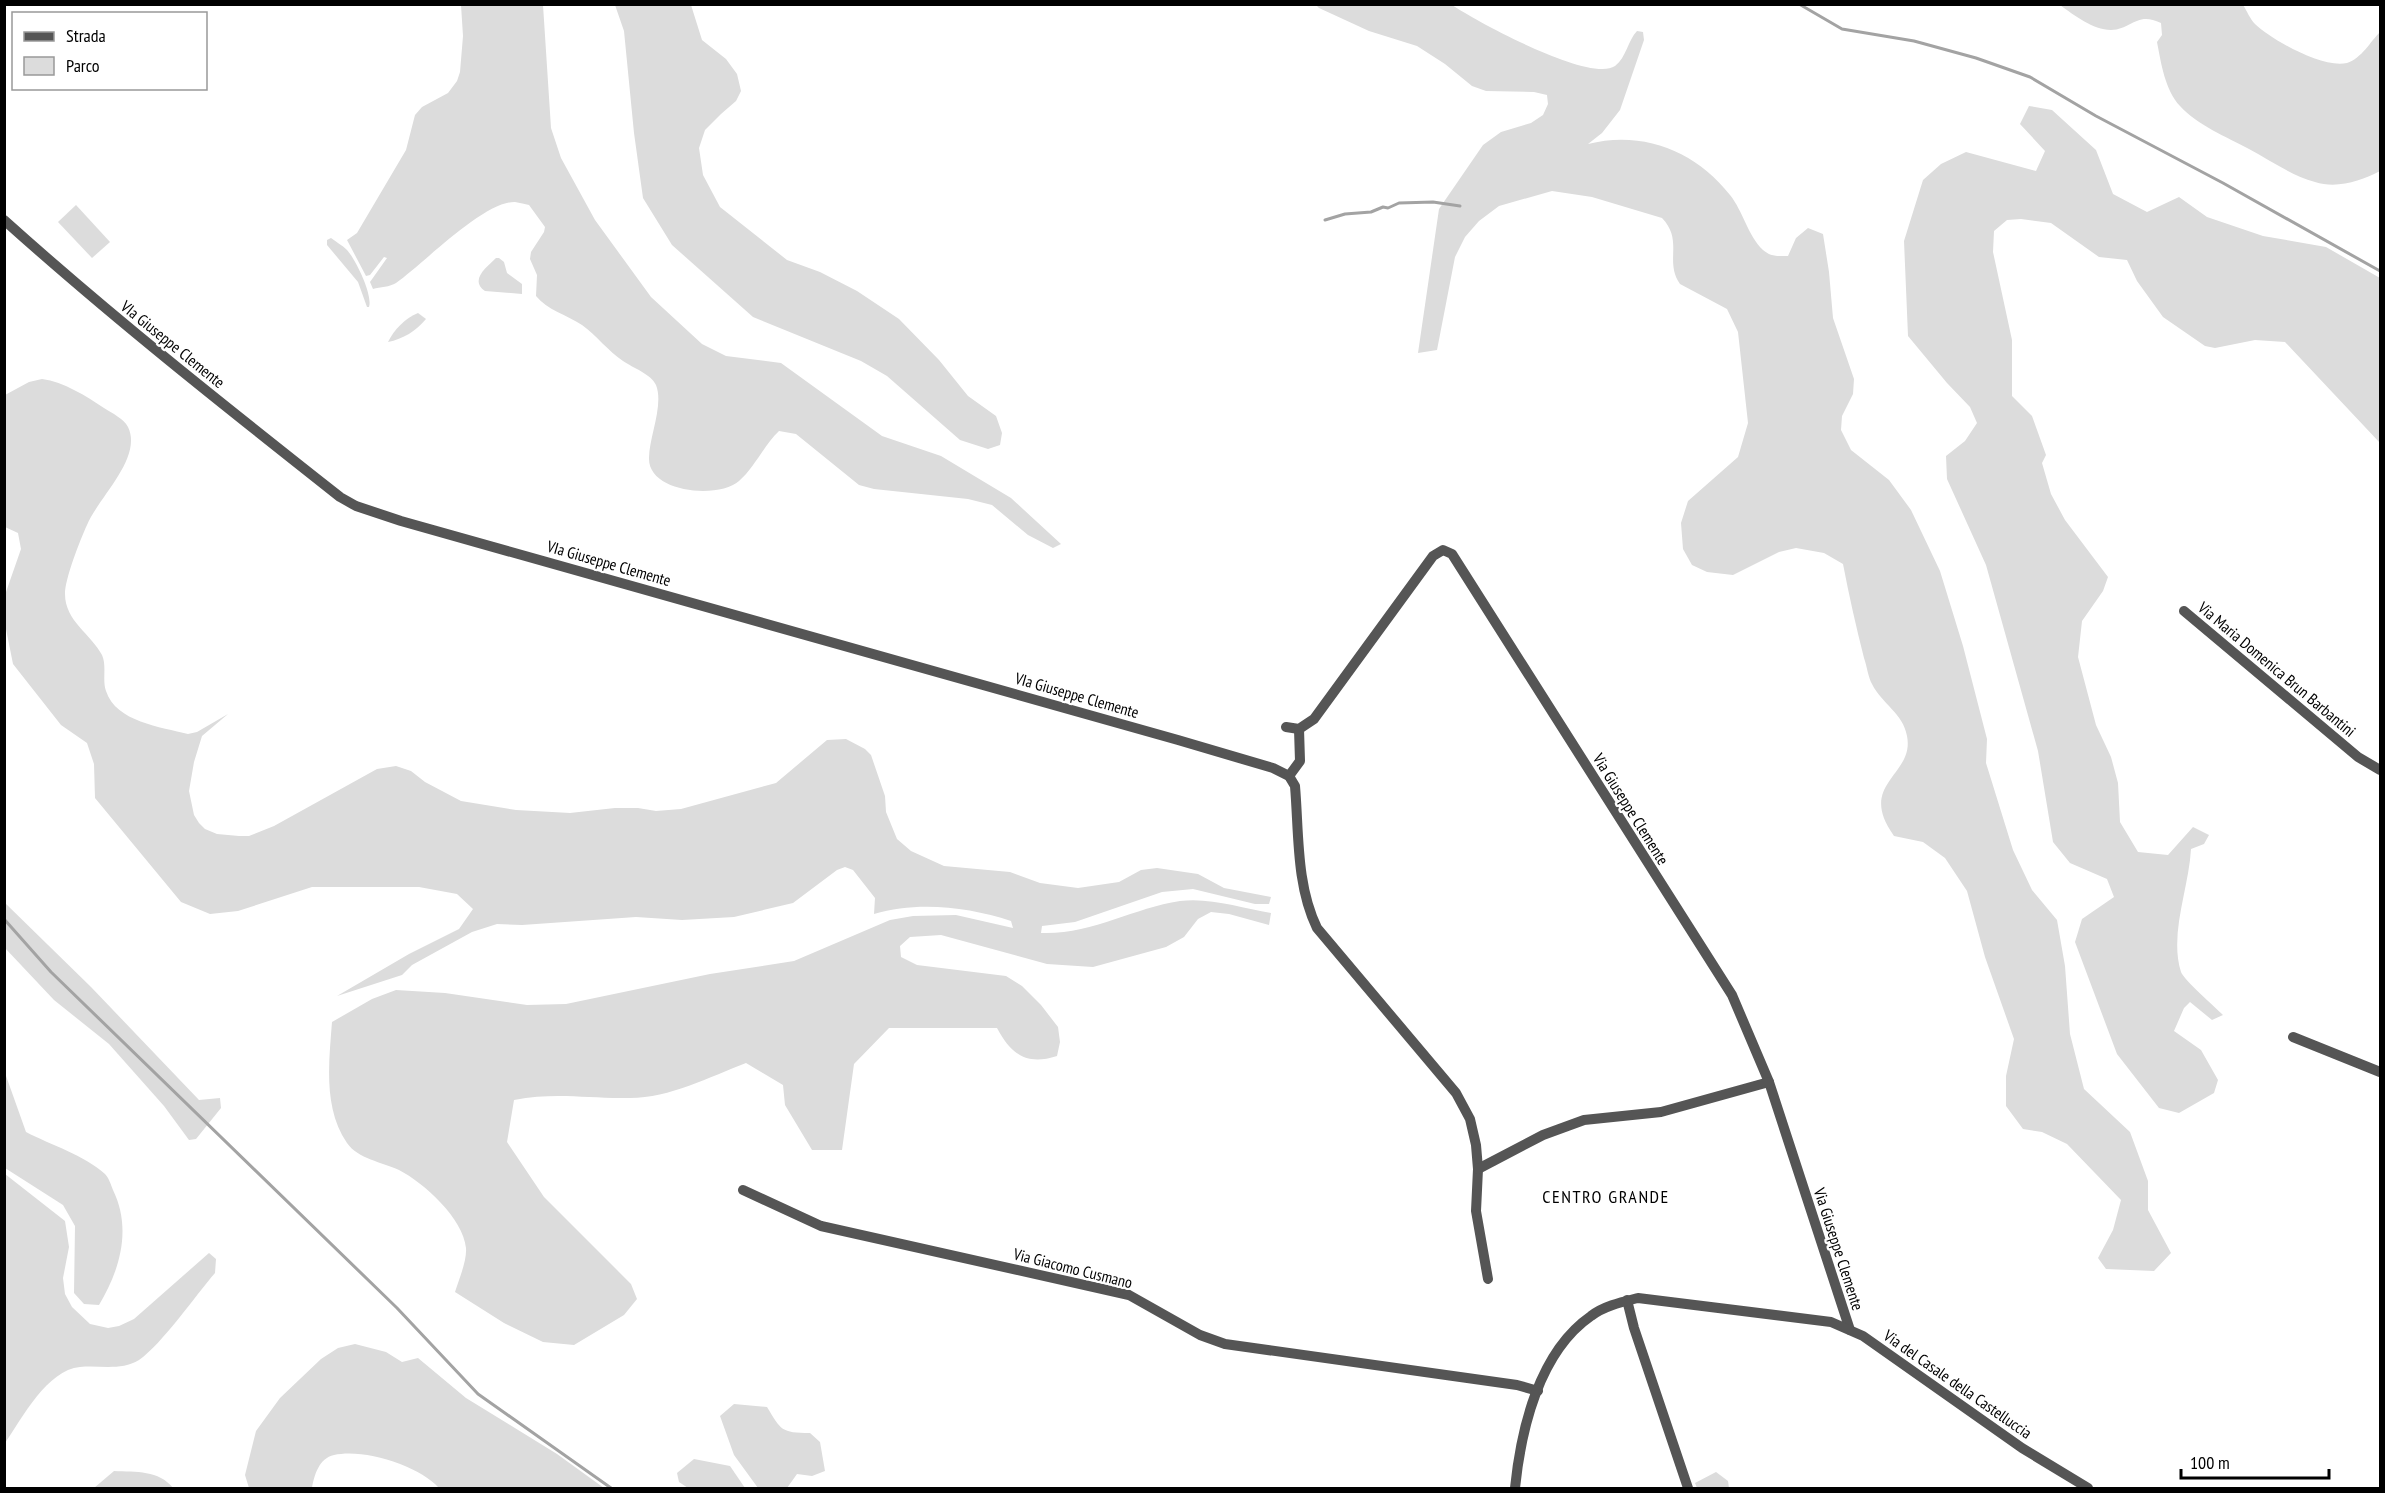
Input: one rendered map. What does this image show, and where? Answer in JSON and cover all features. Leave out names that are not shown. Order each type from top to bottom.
[{"type":"street","name":"VIa Giuseppe Clemente","points":[[4,220],[137,335],[340,497],[356,506],[401,521],[1178,740],[1273,768],[1289,776]]},
{"type":"street","name":"Via Giuseppe Clemente","points":[[1299,729],[1314,719],[1433,556],[1440,550],[1450,552],[1732,995],[1769,1082],[1850,1330]]},
{"type":"street","name":"Via Maria Domenica Brun Barbantini","points":[[2184,611],[2358,756],[2380,770]]},
{"type":"street","points":[[1286,727],[1299,729],[1300,761],[1289,776],[1295,786],[1304,891],[1308,909],[1317,928],[1330,945],[1456,1093],[1467,1111],[1473,1128],[1479,1169],[1476,1211],[1488,1280]]},
{"type":"street","points":[[2293,1037],[2380,1072]]},
{"type":"street","points":[[1479,1169],[1543,1135],[1584,1120],[1661,1112],[1769,1082]]},
{"type":"street","name":"Via Giacomo Cusmano","points":[[743,1190],[821,1226],[1129,1295],[1200,1335],[1225,1344],[1518,1385],[1538,1391]]},
{"type":"street","name":"Via del Casale della Castelluccia","points":[[1515,1488],[1523,1440],[1546,1371],[1573,1331],[1591,1315],[1609,1306],[1638,1298],[1670,1300],[1832,1322],[1863,1336],[2022,1448],[2088,1488]]},
{"type":"street","points":[[1628,1300],[1634,1328],[1688,1488]]},
{"type":"green space","points":[[461,5],[543,5],[551,128],[561,158],[595,220],[651,297],[702,344],[726,356],[781,363],[882,436],[941,456],[1011,498],[1061,544],[1053,548],[1028,535],[992,505],[968,499],[874,489],[859,485],[796,434],[779,431],[745,475],[729,487],[701,491],[672,485],[660,479],[652,470],[649,458],[658,402],[656,385],[646,374],[627,364],[582,325],[551,309],[536,296],[537,275],[530,259],[531,252],[545,227],[529,205],[515,202],[502,204],[487,212],[454,235],[396,283],[373,289],[370,282],[387,258],[384,257],[370,275],[366,276],[347,240],[357,233],[406,150],[415,115],[422,107],[448,93],[457,81],[463,36]]},
{"type":"green space","points":[[615,5],[691,5],[702,40],[726,59],[737,74],[741,91],[736,101],[705,130],[699,148],[703,175],[720,207],[787,260],[820,272],[857,291],[899,319],[939,360],[968,396],[996,416],[1002,433],[1000,445],[988,449],[960,440],[887,376],[861,361],[753,317],[672,245],[643,198],[624,31]]},
{"type":"green space","points":[[1316,5],[1452,5],[1533,48],[1582,66],[1602,69],[1619,63],[1637,31],[1643,32],[1644,40],[1620,110],[1602,133],[1588,144],[1608,140],[1648,142],[1684,156],[1701,166],[1730,195],[1739,208],[1753,238],[1769,254],[1788,256],[1796,238],[1808,228],[1823,234],[1833,318],[1854,379],[1853,394],[1842,416],[1841,430],[1851,450],[1889,480],[1911,510],[1940,571],[1963,646],[1987,739],[1986,763],[2013,850],[2032,890],[2057,920],[2065,966],[2070,1034],[2084,1089],[2130,1132],[2148,1181],[2148,1210],[2171,1253],[2154,1271],[2106,1269],[2098,1258],[2113,1230],[2121,1200],[2067,1144],[2042,1132],[2023,1129],[2006,1106],[2006,1076],[2014,1039],[1985,957],[1967,891],[1945,858],[1923,842],[1894,836],[1884,818],[1881,804],[1884,792],[1903,761],[1907,750],[1907,736],[1901,721],[1876,691],[1871,681],[1858,635],[1843,564],[1824,553],[1796,548],[1779,552],[1733,575],[1707,572],[1692,565],[1683,549],[1681,523],[1688,501],[1738,457],[1748,423],[1738,332],[1727,309],[1680,284],[1674,267],[1672,235],[1662,218],[1592,197],[1552,191],[1499,206],[1479,221],[1465,237],[1455,257],[1437,350],[1418,353],[1439,209],[1483,145],[1501,132],[1531,123],[1543,115],[1548,104],[1547,95],[1534,92],[1486,91],[1472,86],[1445,64],[1417,46],[1369,31]]},
{"type":"green space","points":[[2060,5],[2243,5],[2255,24],[2273,38],[2312,58],[2337,64],[2352,61],[2380,32],[2380,171],[2357,181],[2332,185],[2315,182],[2290,172],[2204,125],[2180,106],[2167,84],[2162,67],[2157,42],[2162,35],[2161,23],[2146,19],[2118,29],[2097,28]]},
{"type":"green space","points":[[2029,106],[2052,110],[2096,150],[2113,194],[2147,212],[2179,197],[2207,217],[2263,236],[2326,247],[2380,278],[2380,443],[2285,342],[2255,340],[2215,348],[2205,346],[2163,317],[2137,281],[2127,260],[2099,257],[2051,223],[2021,219],[2007,220],[1994,231],[1993,252],[2012,340],[2012,396],[2032,416],[2046,455],[2042,463],[2051,494],[2065,520],[2108,577],[2103,591],[2082,621],[2078,657],[2096,725],[2111,757],[2118,783],[2120,822],[2138,852],[2168,855],[2193,827],[2209,835],[2204,844],[2191,849],[2178,927],[2178,957],[2183,976],[2223,1015],[2212,1020],[2190,1002],[2184,1008],[2174,1031],[2201,1050],[2218,1080],[2214,1093],[2179,1113],[2159,1108],[2117,1054],[2075,942],[2082,919],[2114,897],[2107,879],[2070,863],[2053,842],[2038,751],[1986,565],[1947,479],[1946,456],[1965,441],[1977,423],[1970,407],[1908,336],[1904,241],[1923,180],[1941,164],[1966,152],[2036,171],[2045,151],[2020,124]]},
{"type":"green space","points":[[76,205],[110,242],[92,258],[58,222]]},
{"type":"green space","points":[[331,238],[347,250],[355,261],[369,294],[369,307],[367,307],[358,282],[327,245],[327,240]]},
{"type":"green space","points":[[496,258],[504,262],[507,273],[522,284],[522,294],[485,291],[481,287],[479,278],[481,274]]},
{"type":"green space","points":[[418,313],[426,319],[414,331],[388,342],[400,325]]},
{"type":"green space","points":[[42,379],[67,386],[82,394],[118,416],[128,427],[131,439],[125,465],[84,532],[67,579],[66,604],[74,620],[102,655],[106,691],[119,710],[141,722],[188,734],[197,732],[228,714],[202,736],[194,762],[189,791],[194,815],[205,829],[217,834],[249,836],[274,826],[377,769],[396,766],[411,771],[425,782],[461,801],[516,810],[570,813],[615,808],[656,811],[681,809],[776,783],[827,740],[846,739],[865,749],[871,755],[885,796],[886,812],[897,839],[911,851],[944,866],[1010,872],[1040,883],[1078,888],[1119,882],[1141,870],[1157,868],[1198,874],[1224,888],[1271,897],[1269,904],[1255,904],[1193,889],[1162,892],[1075,922],[1042,926],[1041,933],[1077,930],[1163,904],[1191,900],[1271,913],[1269,925],[1229,914],[1211,912],[1198,919],[1184,937],[1166,947],[1093,967],[1047,964],[941,935],[910,937],[900,946],[901,957],[917,965],[1006,976],[1022,986],[1058,1027],[1060,1042],[1057,1056],[1037,1060],[1021,1056],[1008,1045],[997,1028],[889,1028],[854,1064],[842,1150],[812,1150],[785,1105],[783,1085],[746,1063],[675,1091],[645,1097],[559,1096],[514,1100],[507,1142],[544,1197],[631,1284],[637,1299],[624,1315],[574,1345],[543,1342],[504,1323],[455,1292],[466,1253],[458,1225],[441,1203],[420,1183],[399,1170],[357,1153],[347,1143],[334,1115],[329,1084],[332,1022],[372,999],[396,990],[445,993],[527,1005],[566,1004],[710,974],[794,961],[890,920],[913,916],[956,915],[1013,928],[1011,921],[978,912],[943,907],[908,908],[874,914],[875,898],[853,870],[845,867],[837,870],[793,903],[734,917],[682,920],[636,917],[522,925],[497,924],[472,932],[412,965],[402,975],[337,996],[409,954],[459,929],[473,909],[457,894],[419,887],[312,887],[238,911],[210,914],[181,902],[95,798],[94,764],[87,743],[61,725],[13,664],[5,624],[6,592],[21,549],[18,533],[5,527],[5,395],[29,382]]},
{"type":"green space","points":[[4,902],[91,987],[199,1100],[220,1098],[221,1108],[196,1139],[189,1140],[164,1106],[109,1044],[54,1000],[5,948]]},
{"type":"green space","points":[[5,1073],[26,1132],[97,1167],[108,1177],[111,1184],[122,1220],[121,1249],[113,1278],[99,1305],[84,1304],[74,1293],[75,1226],[63,1205],[5,1168]]},
{"type":"green space","points":[[5,1174],[65,1221],[69,1247],[63,1278],[65,1294],[72,1307],[90,1324],[108,1328],[134,1319],[209,1253],[216,1259],[215,1273],[168,1332],[148,1353],[139,1360],[125,1365],[80,1367],[68,1370],[46,1386],[36,1397],[5,1443]]},
{"type":"green space","points":[[355,1344],[386,1352],[402,1362],[418,1358],[466,1398],[557,1454],[604,1488],[439,1488],[430,1480],[405,1466],[375,1457],[346,1454],[329,1457],[321,1464],[312,1488],[249,1488],[245,1475],[256,1431],[280,1398],[321,1359],[338,1348]]},
{"type":"green space","points":[[734,1404],[767,1407],[783,1429],[810,1433],[820,1442],[825,1471],[812,1476],[797,1474],[787,1488],[758,1488],[734,1455],[720,1416]]},
{"type":"green space","points":[[694,1459],[730,1466],[745,1488],[688,1488],[679,1482],[677,1473]]},
{"type":"green space","points":[[114,1471],[154,1475],[173,1488],[94,1488]]},
{"type":"green space","points":[[1716,1472],[1728,1481],[1729,1488],[1697,1488],[1695,1483]]},
{"type":"waterway","points":[[1799,4],[1842,29],[1914,41],[1976,58],[2030,77],[2096,116],[2223,183],[2380,271]]},
{"type":"waterway","points":[[1325,220],[1345,214],[1371,212],[1399,203],[1433,202],[1460,206]]},
{"type":"waterway","points":[[4,919],[51,972],[397,1308],[478,1394],[611,1488]]},
{"type":"district","name":"CENTRO GRANDE","points":[[1606,1196]]}]
